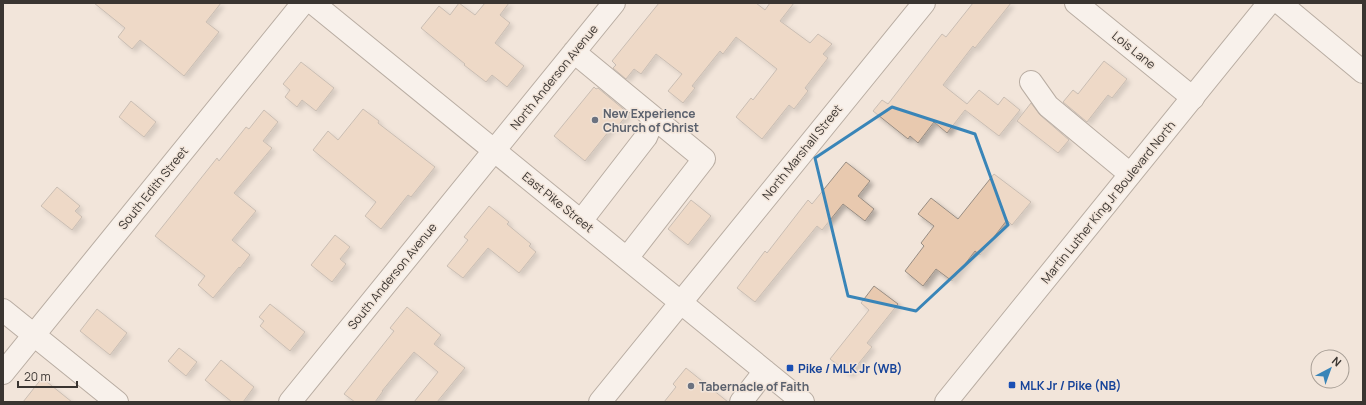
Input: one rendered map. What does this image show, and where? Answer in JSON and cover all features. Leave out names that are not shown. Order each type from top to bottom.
[{"type":"street","name":"South Edith Street","points":[[3,373],[303,3]]},
{"type":"street","name":"East Pike Street","points":[[313,3],[803,402]]},
{"type":"street","name":"North Anderson Avenue","points":[[494,150],[614,3]]},
{"type":"street","name":"North Marshall Street","points":[[607,400],[681,302],[924,3]]},
{"type":"street","name":"Lois Lane","points":[[1076,3],[1193,98]]},
{"type":"street","name":"Martin Luther King Jr Boulevard North","points":[[946,402],[1269,3]]},
{"type":"street","points":[[1280,3],[1363,72]]},
{"type":"street","points":[[574,52],[704,159],[627,258]]},
{"type":"street","points":[[1031,82],[1048,106],[1130,174]]},
{"type":"street","points":[[581,221],[646,137],[654,118]]},
{"type":"street","name":"South Anderson Avenue","points":[[290,402],[494,150]]},
{"type":"street","points":[[3,310],[117,402]]},
{"type":"street","points":[[741,402],[765,371]]},
{"type":"highlighted area","points":[[892,107],[975,134],[1008,225],[916,311],[848,296],[815,158]]},
{"type":"building","points":[[94,3],[221,3],[206,22],[219,32],[184,76],[140,40],[132,49],[118,37],[125,28]]},
{"type":"building","points":[[459,3],[475,15],[485,3],[509,3],[500,15],[510,23],[495,43],[524,66],[507,87],[492,75],[486,82],[421,28],[439,6],[450,15]]},
{"type":"building","points":[[659,3],[756,3],[765,10],[770,3],[794,3],[780,21],[810,43],[818,34],[832,44],[823,54],[828,58],[805,88],[808,91],[794,109],[789,105],[762,139],[736,117],[751,98],[753,100],[777,69],[736,37],[723,54],[720,51],[692,86],[695,88],[683,103],[668,91],[682,74],[656,54],[641,74],[634,69],[626,79],[613,68],[616,65],[612,61]]},
{"type":"building","points":[[973,3],[1011,3],[975,48],[973,46],[943,85],[967,104],[979,90],[998,105],[1004,97],[1020,110],[999,136],[965,110],[947,133],[934,122],[918,143],[910,136],[908,139],[873,111],[882,100],[888,104],[942,34],[946,37]]},
{"type":"building","points":[[1104,61],[1127,79],[1112,98],[1108,95],[1087,122],[1063,102],[1073,90],[1078,94]]},
{"type":"building","points":[[301,62],[334,88],[316,111],[302,100],[297,107],[285,97],[290,90],[283,84]]},
{"type":"building","name":"New Experience Church of Christ","points":[[594,87],[596,89],[598,88],[628,113],[616,129],[613,126],[585,161],[554,136]]},
{"type":"building","points":[[131,101],[156,122],[144,137],[119,117]]},
{"type":"building","points":[[1031,103],[1040,115],[1069,140],[1058,153],[1017,121]]},
{"type":"building","points":[[363,109],[379,121],[378,123],[435,167],[411,197],[408,195],[381,229],[365,216],[376,202],[313,150],[328,131],[338,140]]},
{"type":"building","points":[[264,110],[278,122],[263,141],[272,148],[234,193],[256,211],[232,240],[250,255],[213,298],[198,285],[205,276],[155,236],[217,158],[219,161],[246,127],[249,129]]},
{"type":"building","points":[[846,162],[870,181],[858,196],[874,209],[865,221],[843,204],[822,230],[817,226],[755,302],[737,288],[765,251],[767,253],[808,200],[812,204]]},
{"type":"building","points":[[994,174],[1031,202],[1012,225],[1007,220],[980,255],[975,251],[952,281],[936,269],[923,286],[905,271],[924,246],[921,243],[934,226],[918,214],[931,198],[958,219]]},
{"type":"building","points":[[57,187],[80,206],[75,211],[82,217],[72,230],[41,206]]},
{"type":"building","points":[[691,200],[711,216],[688,245],[668,229]]},
{"type":"building","points":[[489,206],[509,222],[507,224],[531,244],[529,246],[536,252],[519,273],[488,248],[463,278],[447,266],[468,240],[464,237]]},
{"type":"building","points":[[335,235],[350,247],[340,259],[346,264],[332,282],[311,265]]},
{"type":"building","points":[[874,286],[898,304],[867,343],[872,347],[850,374],[830,359],[869,310],[861,303]]},
{"type":"building","points":[[270,304],[305,332],[290,351],[260,326],[264,321],[259,317]]},
{"type":"building","points":[[407,307],[441,335],[434,344],[465,368],[437,402],[414,402],[438,372],[414,352],[382,391],[375,402],[355,402],[344,394],[394,331],[390,328]]},
{"type":"building","points":[[97,309],[127,333],[110,355],[80,331]]},
{"type":"building","points":[[179,348],[197,362],[186,376],[168,361]]},
{"type":"building","points":[[221,360],[254,387],[243,402],[232,402],[205,380]]},
{"type":"building","name":"Tabernacle of Faith","points":[[686,368],[728,402],[664,402],[676,387],[673,384]]},
{"type":"building","points":[[42,378],[72,402],[23,402]]},
{"type":"place","name":"New Experience Church of Christ","points":[[595,120]]},
{"type":"place","name":"Pike / MLK Jr (WB)","points":[[790,368]]},
{"type":"place","name":"MLK Jr / Pike (NB)","points":[[1012,385]]},
{"type":"place","name":"Tabernacle of Faith","points":[[691,386]]}]
